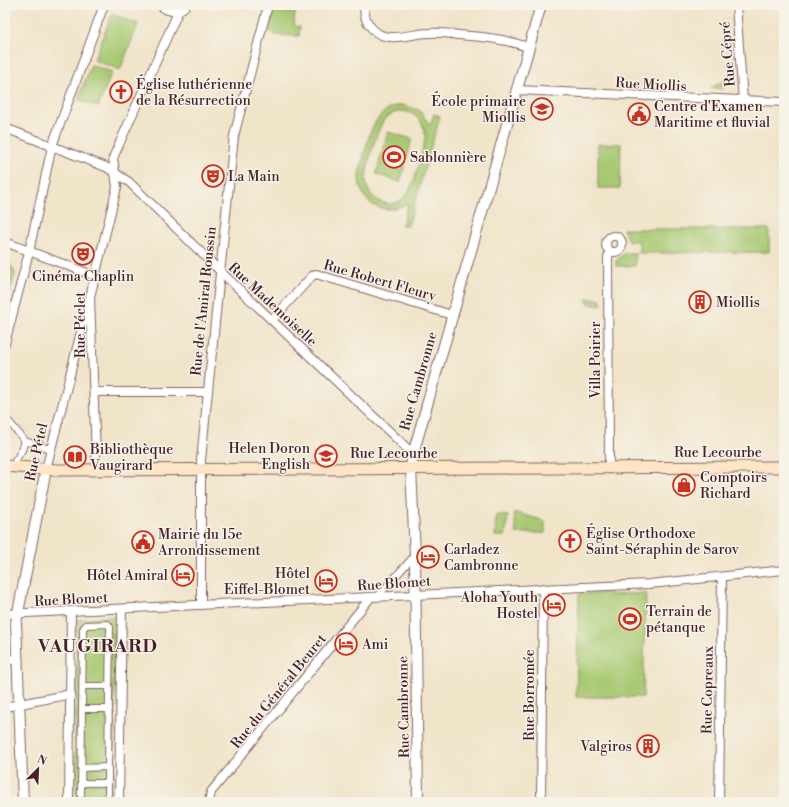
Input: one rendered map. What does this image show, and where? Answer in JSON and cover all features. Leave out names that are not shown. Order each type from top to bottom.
[{"type":"main road","name":"Rue Lecourbe","points":[[8,466],[46,469],[608,469],[722,466],[784,467]]},
{"type":"street","points":[[5,343],[29,252],[52,146],[104,5]]},
{"type":"street","points":[[160,5],[171,11],[183,8]]},
{"type":"street","name":"Rue de l'Amiral Roussin","points":[[201,605],[200,469],[206,392],[234,136],[268,5]]},
{"type":"street","points":[[365,5],[365,15],[369,26],[383,36],[392,37],[430,33],[502,39],[528,47]]},
{"type":"street","name":"Rue Cambronne","points":[[418,802],[415,555],[411,468],[413,454],[541,5]]},
{"type":"street","name":"Rue Cépré","points":[[736,5],[744,101]]},
{"type":"street","name":"Rue Péclet","points":[[96,457],[90,297],[117,187],[114,158],[183,8]]},
{"type":"street","name":"Rue Miollis","points":[[516,90],[784,102]]},
{"type":"street","name":"Rue Mademoiselle","points":[[5,128],[116,172],[129,182],[220,271],[413,454]]},
{"type":"street","points":[[5,242],[95,276]]},
{"type":"street","name":"Villa Poirier","points":[[608,469],[608,257],[610,251]]},
{"type":"street","name":"Rue Robert Fleury","points":[[272,320],[312,276],[316,274],[452,315]]},
{"type":"street","name":"Rue Pétel","points":[[23,802],[17,614],[50,449],[90,297]]},
{"type":"street","points":[[94,392],[206,392]]},
{"type":"street","points":[[5,417],[25,441],[50,449]]},
{"type":"street","points":[[8,466],[22,450],[25,441]]},
{"type":"street","points":[[374,597],[415,555]]},
{"type":"street","name":"Rue Blomet","points":[[5,614],[650,584],[722,578],[784,570]]},
{"type":"street","name":"Rue Copreaux","points":[[719,802],[722,578]]},
{"type":"street","name":"Rue Borromée","points":[[541,802],[543,588]]},
{"type":"street","name":"Rue du Général Beuret","points":[[209,802],[213,790],[374,597]]},
{"type":"street","points":[[119,802],[122,609]]},
{"type":"street","points":[[97,610],[97,625]]},
{"type":"street","points":[[69,802],[77,698],[71,612]]},
{"type":"street","points":[[77,698],[83,686],[83,629],[86,625],[108,624],[110,627],[109,686],[112,698],[109,709],[108,794]]},
{"type":"street","points":[[5,660],[18,660]]},
{"type":"street","points":[[83,686],[96,688],[109,686]]},
{"type":"street","points":[[5,707],[19,704],[77,698]]},
{"type":"street","points":[[77,698],[83,709],[80,796]]},
{"type":"street","points":[[83,709],[109,709]]},
{"type":"street","points":[[81,768],[108,767]]},
{"type":"street","points":[[81,783],[108,783]]},
{"type":"green space","points":[[274,11],[295,12],[294,26],[300,27],[299,36],[275,35],[269,30]]},
{"type":"green space","points":[[112,14],[138,24],[120,70],[94,60]]},
{"type":"green space","points":[[91,65],[112,72],[98,107],[78,99]]},
{"type":"green space","points":[[728,78],[729,82],[723,89],[711,88]]},
{"type":"green space","points":[[402,105],[419,110],[430,125],[434,114],[440,116],[408,226],[402,225],[408,203],[390,209],[374,205],[363,193],[360,184],[359,174],[371,131],[382,113],[391,108]],"holes":[[[403,111],[409,112],[423,125],[425,140],[417,173],[412,184],[406,194],[399,201],[390,204],[379,201],[370,192],[366,184],[367,168],[381,124],[388,116]]]},
{"type":"green space","name":"Sablonnière","points":[[388,132],[412,139],[400,182],[376,174]]},
{"type":"green space","points":[[598,144],[621,144],[620,188],[598,188]]},
{"type":"green space","points":[[623,229],[769,229],[769,252],[639,253],[639,241],[628,241]]},
{"type":"green space","points":[[624,253],[635,253],[635,266],[616,266],[616,261]]},
{"type":"green space","points":[[5,254],[15,273],[5,311]]},
{"type":"green space","points":[[587,299],[601,299],[601,305],[588,303]]},
{"type":"green space","points":[[514,512],[545,521],[545,533],[516,533]]},
{"type":"green space","points":[[496,515],[508,516],[505,536],[495,536]]},
{"type":"green space","points":[[610,592],[610,595],[646,593],[643,697],[576,697],[579,594]]},
{"type":"green space","points":[[115,616],[114,791],[111,793],[78,796],[75,793],[77,620]]},
{"type":"place","name":"Église luthérienne de la Résurrection","points":[[121,92]]},
{"type":"place","name":"École primaire Miollis","points":[[542,109]]},
{"type":"place","name":"Centre d'Examen Maritime et fluvial","points":[[639,114]]},
{"type":"place","name":"Sablonnière","points":[[394,157]]},
{"type":"place","name":"La Main","points":[[213,176]]},
{"type":"place","name":"Cinéma Chaplin","points":[[83,254]]},
{"type":"place","name":"Miollis","points":[[700,302]]},
{"type":"place","name":"Helen Doron English","points":[[326,456]]},
{"type":"place","name":"Bibliothèque Vaugirard","points":[[75,457]]},
{"type":"place","name":"Comptoirs Richard","points":[[684,485]]},
{"type":"place","name":"Église Orthodoxe Saint-Séraphin de Sarov","points":[[570,541]]},
{"type":"place","name":"Mairie du 15e Arrondissement","points":[[143,542]]},
{"type":"place","name":"Carladez Cambronne","points":[[428,557]]},
{"type":"place","name":"Hôtel Amiral","points":[[183,575]]},
{"type":"place","name":"Hôtel Eiffel-Blomet","points":[[326,581]]},
{"type":"place","name":"Aloha Youth Hostel","points":[[554,605]]},
{"type":"place","name":"Terrain de pétanque","points":[[630,619]]},
{"type":"place","name":"Ami","points":[[346,644]]},
{"type":"place","name":"Valgiros","points":[[648,746]]},
{"type":"district","name":"VAUGIRARD","points":[[98,646]]}]
